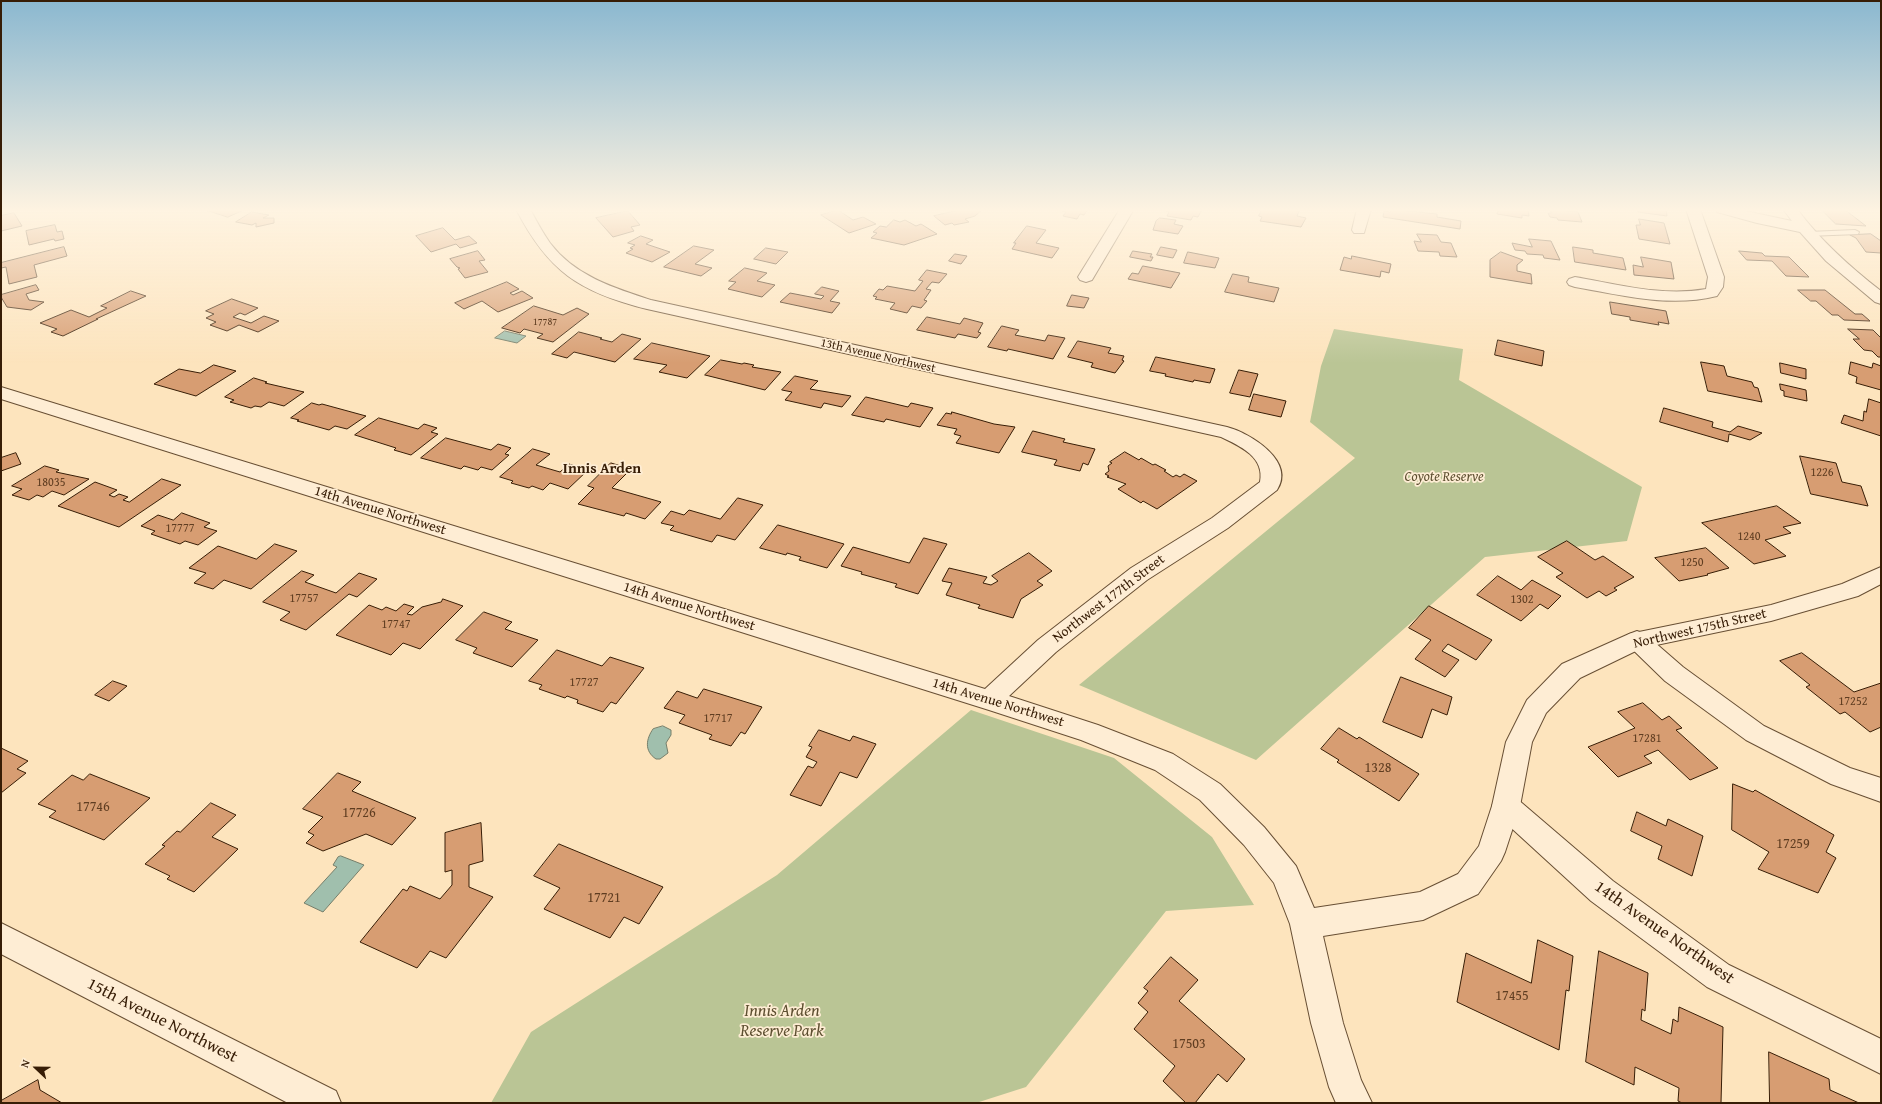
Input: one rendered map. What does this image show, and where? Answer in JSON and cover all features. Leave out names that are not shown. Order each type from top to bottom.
[{"type":"street","name":"13th Avenue Northwest","points":[[556,261],[560,265],[580,278],[609,292],[647,304],[1227,433],[1248,444],[1263,455]]},
{"type":"street","points":[[1086,277],[1096,261]]},
{"type":"street","points":[[1575,282],[1652,294],[1683,297],[1698,296],[1711,293],[1715,287],[1716,276],[1711,261]]},
{"type":"street","points":[[1834,261],[1881,300]]},
{"type":"street","name":"14th Avenue Northwest","points":[[1,393],[989,700],[1089,732],[1164,762],[1210,792],[1254,836],[1286,875],[1305,924]]},
{"type":"street","name":"Northwest 177th Street","points":[[989,700],[1047,646],[1139,574],[1220,523],[1270,485],[1271,472],[1263,455]]},
{"type":"street","name":"Northwest 175th Street","points":[[1305,924],[1423,906],[1468,884],[1491,852],[1506,806],[1519,742],[1536,707],[1571,671],[1638,640],[1771,613],[1850,590],[1881,575]]},
{"type":"street","points":[[1638,640],[1674,674],[1755,733],[1841,776],[1881,790]]},
{"type":"street","name":"14th Avenue Northwest","points":[[1506,806],[1602,891],[1718,976],[1881,1057]]},
{"type":"street","points":[[1305,924],[1327,1023],[1346,1087],[1355,1103]]},
{"type":"street","name":"15th Avenue Northwest","points":[[1,938],[324,1103]]},
{"type":"green space","name":"Coyote Reserve","points":[[1334,329],[1463,349],[1459,380],[1642,487],[1627,541],[1485,557],[1256,760],[1079,685],[1355,458],[1310,422],[1321,366]]},
{"type":"green space","name":"Innis Arden Reserve Park","points":[[971,710],[1114,758],[1212,837],[1254,905],[1166,911],[1026,1087],[976,1103],[491,1103],[531,1032],[777,875]]},
{"type":"shaded area","points":[[505,331],[526,336],[517,343],[495,338]]},
{"type":"shaded area","points":[[663,726],[671,730],[671,735],[666,743],[668,753],[660,759],[656,759],[649,752],[647,745],[653,729]]},
{"type":"shaded area","points":[[341,856],[364,865],[323,912],[304,903],[337,867],[333,865],[338,857]]},
{"type":"building","points":[[11,261],[50,261],[34,265],[37,277],[9,284],[6,267],[1,268],[1,263]]},
{"type":"building","points":[[451,261],[482,261],[479,261],[488,272],[465,278],[458,269],[460,268],[457,267]]},
{"type":"building","points":[[673,261],[700,261],[695,264],[712,268],[701,276],[664,267]]},
{"type":"building","points":[[761,261],[779,261],[776,264]]},
{"type":"building","points":[[949,261],[964,261],[961,264]]},
{"type":"building","points":[[1185,261],[1218,261],[1215,268],[1184,263]]},
{"type":"building","points":[[1343,261],[1374,261],[1391,264],[1389,273],[1381,271],[1380,277],[1340,270]]},
{"type":"building","points":[[1490,261],[1522,261],[1517,265],[1517,271],[1531,274],[1532,284],[1490,277]]},
{"type":"building","points":[[1575,261],[1624,261],[1626,270],[1575,262]]},
{"type":"building","points":[[1642,261],[1671,262],[1674,279],[1634,275],[1633,265],[1643,267]]},
{"type":"building","points":[[1760,261],[1793,261],[1809,277],[1786,276],[1772,261]]},
{"type":"building","points":[[1143,266],[1180,273],[1171,288],[1128,279],[1132,273],[1138,274]]},
{"type":"building","points":[[745,268],[767,273],[757,281],[775,285],[762,297],[728,289],[736,282],[729,281]]},
{"type":"building","points":[[927,270],[947,274],[939,283],[932,282],[926,289],[931,290],[924,300],[927,301],[921,308],[912,306],[907,313],[890,309],[895,303],[875,299],[877,297],[873,296],[879,289],[883,290],[887,286],[915,291],[923,281],[919,280]]},
{"type":"building","points":[[1233,274],[1249,277],[1248,282],[1279,288],[1274,302],[1225,292]]},
{"type":"building","points":[[507,282],[519,289],[510,293],[513,295],[522,291],[533,298],[498,312],[482,301],[464,309],[455,303]]},
{"type":"building","points":[[36,285],[39,290],[26,294],[29,300],[44,302],[31,310],[7,307],[1,297],[1,295]]},
{"type":"building","points":[[822,287],[839,291],[830,301],[840,303],[832,313],[780,302],[790,293],[821,299],[824,296],[815,294]]},
{"type":"building","points":[[1798,290],[1825,290],[1855,314],[1862,314],[1870,321],[1844,320],[1838,315],[1832,315],[1816,301],[1811,301]]},
{"type":"building","points":[[131,291],[146,296],[63,336],[51,332],[57,329],[40,323],[71,310],[89,317],[107,308],[101,306]]},
{"type":"building","points":[[1072,295],[1089,298],[1084,308],[1067,306]]},
{"type":"building","points":[[232,299],[258,308],[245,315],[240,313],[233,317],[251,323],[264,316],[279,321],[258,332],[239,325],[227,331],[210,325],[216,322],[206,318],[214,314],[206,311]]},
{"type":"building","points":[[1610,302],[1666,311],[1669,324],[1658,322],[1659,325],[1630,320],[1630,317],[1612,314]]},
{"type":"building","points":[[534,306],[563,315],[577,308],[589,314],[553,342],[537,338],[543,334],[524,329],[520,333],[502,328]]},
{"type":"building","points":[[927,317],[960,324],[964,318],[983,323],[978,332],[981,333],[977,338],[958,334],[955,338],[917,330]]},
{"type":"building","points":[[1002,326],[1019,330],[1015,335],[1045,341],[1048,335],[1065,338],[1053,359],[1008,349],[1007,351],[988,347]]},
{"type":"building","points":[[1848,329],[1873,330],[1881,338],[1881,357],[1878,357],[1872,351],[1864,350],[1853,339],[1859,339]]},
{"type":"building","points":[[579,332],[612,342],[622,334],[641,339],[615,362],[574,352],[567,358],[552,354]]},
{"type":"building","points":[[1498,340],[1544,351],[1542,366],[1495,355]]},
{"type":"building","points":[[1078,341],[1111,348],[1108,353],[1124,356],[1122,360],[1124,361],[1115,373],[1091,367],[1093,363],[1068,357]]},
{"type":"building","points":[[652,343],[710,356],[687,378],[659,372],[667,365],[634,359]]},
{"type":"building","points":[[1156,357],[1215,369],[1210,383],[1194,380],[1193,382],[1150,371]]},
{"type":"building","points":[[721,360],[754,365],[752,367],[781,372],[765,390],[705,375]]},
{"type":"building","points":[[1701,362],[1724,366],[1727,376],[1752,382],[1754,387],[1758,388],[1762,402],[1708,391]]},
{"type":"building","points":[[1851,362],[1872,368],[1873,363],[1881,366],[1881,390],[1856,383],[1857,377],[1849,374]]},
{"type":"building","points":[[1780,363],[1806,369],[1806,379],[1781,373]]},
{"type":"building","points":[[214,365],[236,371],[196,396],[154,384],[179,369],[200,373]]},
{"type":"building","points":[[1239,370],[1258,374],[1250,397],[1230,393]]},
{"type":"building","points":[[795,376],[818,381],[810,389],[851,396],[842,407],[824,403],[821,408],[785,400],[792,392],[782,390]]},
{"type":"building","points":[[254,378],[267,382],[265,383],[304,392],[284,406],[269,402],[261,407],[255,406],[251,408],[230,402],[234,400],[225,397]]},
{"type":"building","points":[[1780,384],[1806,390],[1807,401],[1784,396],[1784,391],[1781,390]]},
{"type":"building","points":[[1254,394],[1286,401],[1281,417],[1249,410]]},
{"type":"building","points":[[866,397],[908,407],[911,403],[933,408],[920,427],[886,419],[884,422],[852,415]]},
{"type":"building","points":[[1869,399],[1881,403],[1881,436],[1841,423],[1844,415],[1863,421],[1864,411],[1866,412]]},
{"type":"building","points":[[312,403],[319,405],[322,404],[366,416],[347,429],[335,426],[329,430],[291,418]]},
{"type":"building","points":[[1664,408],[1713,422],[1712,427],[1730,432],[1738,426],[1762,433],[1750,440],[1729,434],[1728,442],[1660,422]]},
{"type":"building","points":[[952,412],[994,424],[1015,427],[999,453],[956,443],[961,436],[954,434],[957,429],[937,425],[946,413],[951,414]]},
{"type":"building","points":[[379,418],[418,429],[424,424],[437,428],[431,432],[438,434],[411,455],[394,450],[396,448],[355,435]]},
{"type":"building","points":[[1033,431],[1065,439],[1063,442],[1095,449],[1088,465],[1083,463],[1080,471],[1054,465],[1057,460],[1022,452]]},
{"type":"building","points":[[446,438],[491,450],[498,444],[511,448],[505,454],[509,455],[492,470],[481,467],[478,470],[464,466],[461,469],[421,458]]},
{"type":"building","points":[[533,449],[550,454],[536,465],[560,472],[569,464],[588,470],[568,489],[550,483],[543,490],[532,486],[529,488],[511,483],[513,481],[500,477]]},
{"type":"building","points":[[1125,452],[1139,460],[1141,458],[1153,465],[1155,464],[1166,470],[1164,471],[1173,477],[1176,475],[1180,477],[1184,474],[1197,481],[1157,509],[1143,501],[1141,503],[1118,489],[1126,484],[1107,477],[1109,476],[1105,474],[1109,471],[1108,466],[1112,463],[1110,462]]},
{"type":"building","points":[[16,453],[21,464],[1,471],[1,458]]},
{"type":"building","points":[[1800,456],[1836,463],[1842,482],[1861,486],[1868,506],[1811,494]]},
{"type":"building","points":[[611,463],[631,469],[612,488],[661,502],[645,519],[626,513],[624,516],[578,504],[594,488],[588,486]]},
{"type":"building","points":[[45,466],[59,470],[56,472],[89,479],[64,495],[52,491],[43,497],[37,495],[29,500],[12,495],[22,489],[12,486]]},
{"type":"building","points":[[162,479],[181,485],[119,527],[58,506],[95,482],[117,490],[109,495],[114,497],[119,494],[128,497],[123,500],[129,502]]},
{"type":"building","points":[[738,498],[763,505],[735,540],[717,535],[712,542],[670,530],[674,526],[661,523],[671,511],[684,515],[689,510],[720,519]]},
{"type":"building","points":[[1777,506],[1801,523],[1783,527],[1791,533],[1765,540],[1786,556],[1754,564],[1702,523]]},
{"type":"building","points":[[182,513],[210,523],[204,527],[217,531],[198,545],[185,541],[180,544],[151,534],[155,531],[141,526],[158,515],[173,520]]},
{"type":"building","points":[[778,525],[844,544],[827,568],[799,560],[801,557],[787,553],[786,555],[760,548]]},
{"type":"building","points":[[924,538],[947,544],[918,594],[895,587],[897,584],[861,574],[862,572],[841,566],[853,547],[909,563]]},
{"type":"building","points":[[1567,541],[1595,560],[1603,556],[1634,577],[1614,588],[1617,590],[1606,596],[1599,591],[1587,598],[1556,577],[1563,573],[1538,557]]},
{"type":"building","points":[[275,544],[297,551],[251,589],[224,580],[213,589],[194,583],[206,573],[189,568],[218,546],[256,559]]},
{"type":"building","points":[[1706,548],[1729,568],[1707,574],[1708,575],[1679,581],[1655,558]]},
{"type":"building","points":[[1029,553],[1052,571],[1037,581],[1043,585],[1021,599],[1013,618],[978,608],[980,605],[946,595],[952,583],[942,581],[949,568],[987,577],[983,583],[991,585],[998,581],[992,576]]},
{"type":"building","points":[[302,571],[314,575],[305,582],[336,593],[359,573],[377,579],[357,597],[349,594],[306,630],[280,620],[290,612],[263,602]]},
{"type":"building","points":[[1498,576],[1521,590],[1532,580],[1561,596],[1548,609],[1540,604],[1521,621],[1477,595]]},
{"type":"building","points":[[443,599],[463,606],[420,649],[403,643],[391,655],[336,635],[369,605],[382,610],[386,607],[396,611],[404,604],[414,607],[407,614],[412,615],[422,607],[441,602]]},
{"type":"building","points":[[1429,606],[1492,640],[1476,660],[1448,644],[1442,651],[1459,660],[1445,677],[1415,659],[1431,640],[1409,628]]},
{"type":"building","points":[[484,612],[512,622],[505,629],[538,640],[512,667],[473,653],[477,648],[456,640]]},
{"type":"building","points":[[557,650],[602,666],[610,657],[644,668],[616,704],[611,702],[603,712],[577,703],[578,700],[567,696],[565,698],[539,689],[542,685],[529,681]]},
{"type":"building","points":[[1802,653],[1854,692],[1881,683],[1881,727],[1870,732],[1845,712],[1840,714],[1806,687],[1810,685],[1780,661]]},
{"type":"building","points":[[1401,677],[1452,697],[1447,715],[1432,709],[1422,738],[1383,722]]},
{"type":"building","points":[[113,681],[127,686],[109,701],[95,695]]},
{"type":"building","points":[[704,689],[762,707],[745,734],[741,732],[731,746],[709,739],[712,735],[679,723],[685,715],[664,708],[677,691],[697,698]]},
{"type":"building","points":[[1643,703],[1662,720],[1669,716],[1682,728],[1676,730],[1718,768],[1690,780],[1658,750],[1644,756],[1652,763],[1618,777],[1588,747],[1635,728],[1618,712]]},
{"type":"building","points":[[1339,728],[1357,739],[1359,737],[1419,774],[1399,801],[1337,762],[1339,760],[1321,749]]},
{"type":"building","points":[[819,730],[850,741],[853,736],[876,744],[857,778],[840,772],[821,806],[790,795],[808,766],[813,768],[817,762],[806,757],[812,747],[809,746]]},
{"type":"building","points":[[1,748],[28,761],[17,769],[26,773],[1,793]]},
{"type":"building","points":[[338,773],[361,782],[352,791],[416,818],[392,845],[366,834],[323,851],[306,843],[314,835],[308,832],[323,817],[303,809]]},
{"type":"building","points":[[90,774],[150,798],[104,840],[49,817],[56,811],[38,804],[72,775],[83,780]]},
{"type":"building","points":[[1733,784],[1753,792],[1755,790],[1834,835],[1826,852],[1836,858],[1818,893],[1758,869],[1769,852],[1732,830]]},
{"type":"building","points":[[211,803],[236,815],[212,837],[238,849],[194,892],[167,879],[170,876],[145,864],[165,846],[162,845],[177,831],[180,832]]},
{"type":"building","points":[[1637,812],[1666,826],[1668,819],[1703,836],[1692,876],[1658,859],[1662,846],[1631,831]]},
{"type":"building","points":[[481,823],[483,861],[469,865],[469,887],[493,897],[446,958],[430,951],[417,968],[360,942],[403,889],[407,891],[410,886],[440,899],[452,885],[452,870],[445,872],[445,833]]},
{"type":"building","points":[[559,844],[663,887],[639,924],[624,917],[610,938],[544,909],[560,888],[534,876]]},
{"type":"building","points":[[1538,940],[1573,956],[1569,991],[1566,990],[1559,1050],[1457,1002],[1466,953],[1531,983]]},
{"type":"building","points":[[1599,951],[1648,973],[1645,1011],[1642,1009],[1641,1020],[1671,1034],[1673,1019],[1678,1022],[1679,1007],[1723,1027],[1721,1103],[1682,1103],[1678,1101],[1679,1088],[1635,1067],[1634,1085],[1586,1062]]},
{"type":"building","points":[[1171,957],[1198,980],[1179,1001],[1245,1059],[1227,1082],[1218,1074],[1195,1103],[1186,1103],[1163,1081],[1175,1066],[1134,1029],[1148,1012],[1138,1003],[1148,991],[1144,988]]},
{"type":"building","points":[[1769,1052],[1829,1079],[1830,1090],[1859,1103],[1770,1103]]},
{"type":"building","points":[[38,1080],[40,1090],[62,1103],[1,1103],[1,1101]]},
{"type":"district","name":"Innis Arden","points":[[602,469]]}]
